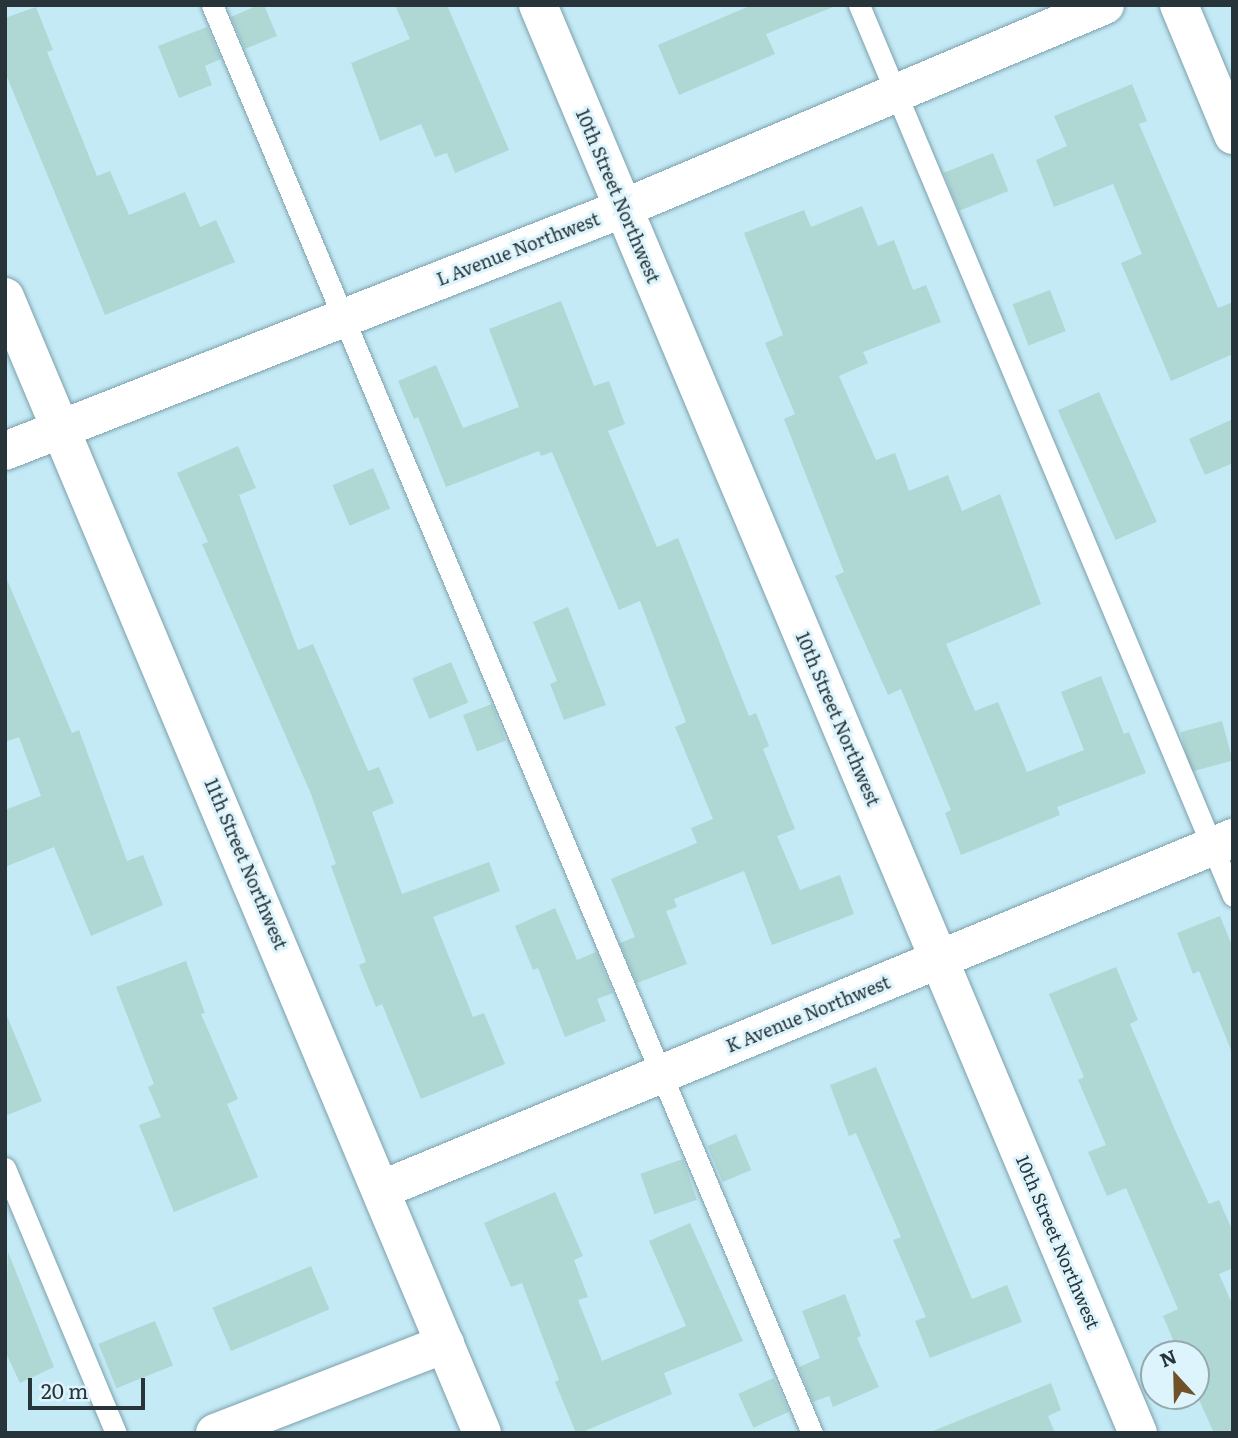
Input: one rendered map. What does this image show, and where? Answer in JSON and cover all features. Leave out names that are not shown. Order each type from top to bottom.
[{"type":"street","name":"10th Street Northwest","points":[[538,5],[1138,1433]]},
{"type":"street","name":"L Avenue Northwest","points":[[5,451],[624,208],[897,96],[1105,5]]},
{"type":"street","points":[[1179,5],[1233,135]]},
{"type":"street","name":"11th Street Northwest","points":[[5,298],[383,1189],[482,1433]]},
{"type":"street","name":"K Avenue Northwest","points":[[383,1189],[1222,842]]},
{"type":"street","points":[[215,1433],[445,1344]]},
{"type":"lane","points":[[212,5],[812,1433]]},
{"type":"lane","points":[[859,5],[1222,842],[1233,896]]},
{"type":"lane","points":[[5,1168],[116,1433]]},
{"type":"building","points":[[264,5],[277,36],[245,49],[231,17]]},
{"type":"building","points":[[395,5],[447,5],[509,150],[455,173],[447,153],[435,157],[421,124],[380,141],[351,63],[410,39]]},
{"type":"building","points":[[752,5],[833,7],[766,34],[775,54],[679,95],[658,45]]},
{"type":"building","points":[[36,7],[53,50],[47,52],[97,176],[110,171],[129,215],[185,192],[200,227],[216,220],[235,262],[105,315],[5,72],[5,18]]},
{"type":"building","points":[[207,27],[221,59],[205,66],[212,85],[179,98],[158,46]]},
{"type":"building","points":[[1132,84],[1147,121],[1139,124],[1218,308],[1233,302],[1233,354],[1171,381],[1121,263],[1142,254],[1113,184],[1054,207],[1036,160],[1067,146],[1054,116]]},
{"type":"building","points":[[993,153],[1008,191],[959,211],[944,173]]},
{"type":"building","points":[[862,206],[878,246],[894,240],[913,290],[926,285],[941,322],[863,352],[868,363],[839,376],[876,460],[895,453],[909,491],[948,475],[962,511],[1000,494],[1041,604],[946,644],[975,711],[998,702],[1027,772],[1084,750],[1061,692],[1101,676],[1124,734],[1129,732],[1146,773],[1057,807],[1060,815],[961,855],[945,813],[951,810],[901,689],[888,695],[835,576],[844,572],[784,419],[795,414],[765,343],[783,335],[744,233],[804,210],[811,227]]},
{"type":"building","points":[[1050,290],[1066,331],[1028,345],[1013,304]]},
{"type":"building","points":[[561,301],[594,386],[609,381],[625,424],[608,431],[657,547],[678,538],[749,716],[756,713],[769,746],[763,749],[795,829],[777,836],[800,890],[840,875],[854,914],[772,945],[744,871],[674,899],[677,907],[666,911],[687,964],[637,983],[620,943],[635,937],[611,879],[697,843],[691,828],[713,819],[675,727],[686,722],[640,601],[619,610],[552,452],[541,456],[539,451],[446,487],[418,417],[414,419],[398,381],[436,365],[463,428],[519,407],[489,329]]},
{"type":"building","points":[[1099,392],[1157,522],[1116,540],[1058,410]]},
{"type":"building","points":[[1233,419],[1233,463],[1205,475],[1189,439]]},
{"type":"building","points":[[238,446],[256,488],[239,495],[298,650],[313,644],[368,771],[379,767],[394,803],[372,812],[402,894],[489,862],[500,891],[433,917],[473,1017],[484,1013],[505,1064],[421,1099],[382,1004],[376,1007],[359,965],[366,962],[331,866],[336,864],[311,794],[202,544],[208,542],[177,473]]},
{"type":"building","points":[[373,468],[390,509],[350,526],[332,485]]},
{"type":"building","points":[[5,575],[72,733],[79,730],[127,861],[143,855],[163,905],[91,936],[54,847],[5,867],[5,810],[41,796],[19,737],[5,742]]},
{"type":"building","points":[[568,607],[606,705],[564,720],[550,684],[557,681],[533,622]]},
{"type":"building","points":[[451,662],[468,703],[430,719],[412,678]]},
{"type":"building","points":[[492,704],[506,740],[477,752],[463,715]]},
{"type":"building","points":[[1222,721],[1233,761],[1191,772],[1180,732]]},
{"type":"building","points":[[555,908],[577,960],[596,952],[613,993],[597,999],[606,1021],[565,1037],[538,968],[533,970],[515,926]]},
{"type":"building","points":[[1220,916],[1233,948],[1231,1050],[1199,971],[1193,974],[1177,933]]},
{"type":"building","points":[[186,961],[205,1013],[201,1014],[238,1099],[227,1104],[258,1177],[174,1212],[139,1125],[161,1117],[148,1087],[154,1084],[116,987]]},
{"type":"building","points":[[1116,967],[1138,1020],[1130,1024],[1175,1130],[1209,1204],[1219,1200],[1233,1232],[1233,1268],[1219,1274],[1233,1306],[1233,1433],[1214,1433],[1204,1410],[1210,1410],[1210,1340],[1173,1340],[1163,1316],[1178,1309],[1126,1188],[1107,1196],[1088,1152],[1106,1145],[1078,1080],[1084,1077],[1049,994]]},
{"type":"building","points":[[5,1011],[42,1101],[5,1116]]},
{"type":"building","points":[[876,1067],[972,1299],[1007,1285],[1022,1322],[930,1358],[915,1321],[926,1317],[893,1240],[901,1237],[856,1133],[849,1136],[830,1085]]},
{"type":"building","points":[[736,1134],[751,1170],[723,1182],[707,1146]]},
{"type":"building","points":[[683,1159],[697,1200],[654,1214],[640,1174]]},
{"type":"building","points":[[555,1192],[583,1256],[574,1260],[588,1297],[578,1300],[602,1361],[686,1326],[649,1241],[690,1223],[743,1341],[664,1373],[672,1394],[580,1433],[576,1433],[555,1382],[559,1380],[522,1283],[511,1287],[484,1223]]},
{"type":"building","points":[[8,1252],[54,1367],[20,1383],[5,1351]]},
{"type":"building","points":[[311,1266],[329,1309],[231,1351],[213,1308]]},
{"type":"building","points":[[845,1294],[861,1336],[857,1338],[879,1387],[833,1407],[829,1396],[813,1402],[799,1367],[820,1358],[802,1311]]},
{"type":"building","points":[[155,1321],[173,1366],[116,1388],[98,1344]]},
{"type":"building","points":[[774,1378],[789,1412],[753,1428],[738,1394]]},
{"type":"building","points":[[1051,1383],[1061,1410],[1048,1416],[1055,1433],[928,1433]]}]
